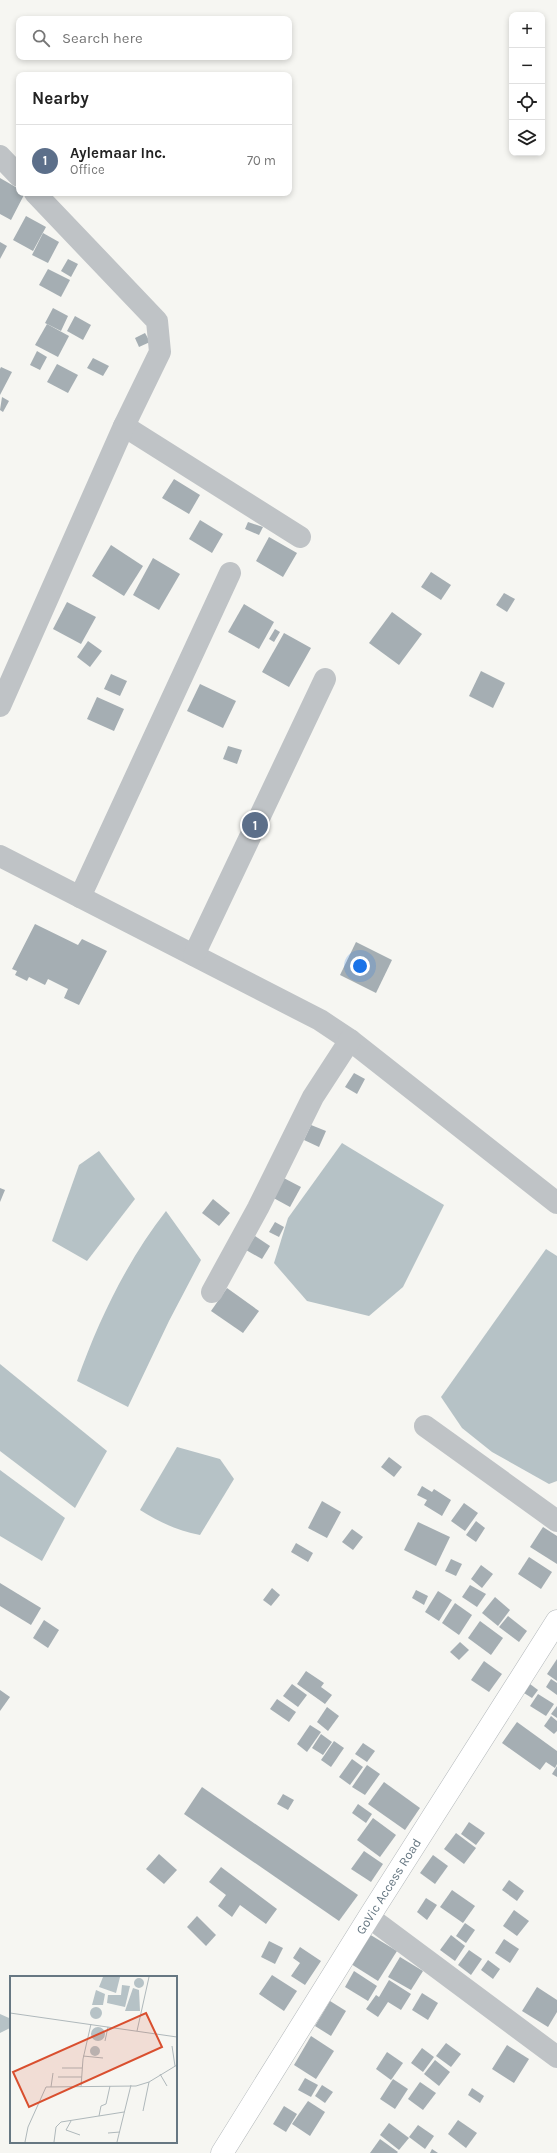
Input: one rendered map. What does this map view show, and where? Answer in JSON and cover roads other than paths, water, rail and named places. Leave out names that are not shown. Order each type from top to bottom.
[{"type":"main road","name":"GoVic Access Road","points":[[222,2153],[369,1917],[557,1621]]},
{"type":"street","points":[[0,156],[16,173]]},
{"type":"street","points":[[0,706],[124,426],[160,352],[157,321],[38,196]]},
{"type":"street","points":[[124,426],[300,537]]},
{"type":"street","points":[[80,897],[230,573]]},
{"type":"street","points":[[194,955],[325,679]]},
{"type":"street","points":[[0,856],[320,1020],[350,1040],[557,1203]]},
{"type":"street","points":[[212,1292],[258,1208],[313,1097],[350,1040]]},
{"type":"street","points":[[425,1426],[557,1521]]},
{"type":"street","points":[[369,1917],[557,2058]]},
{"type":"place","name":"Aylemaar Inc.","points":[[255,825]]}]
